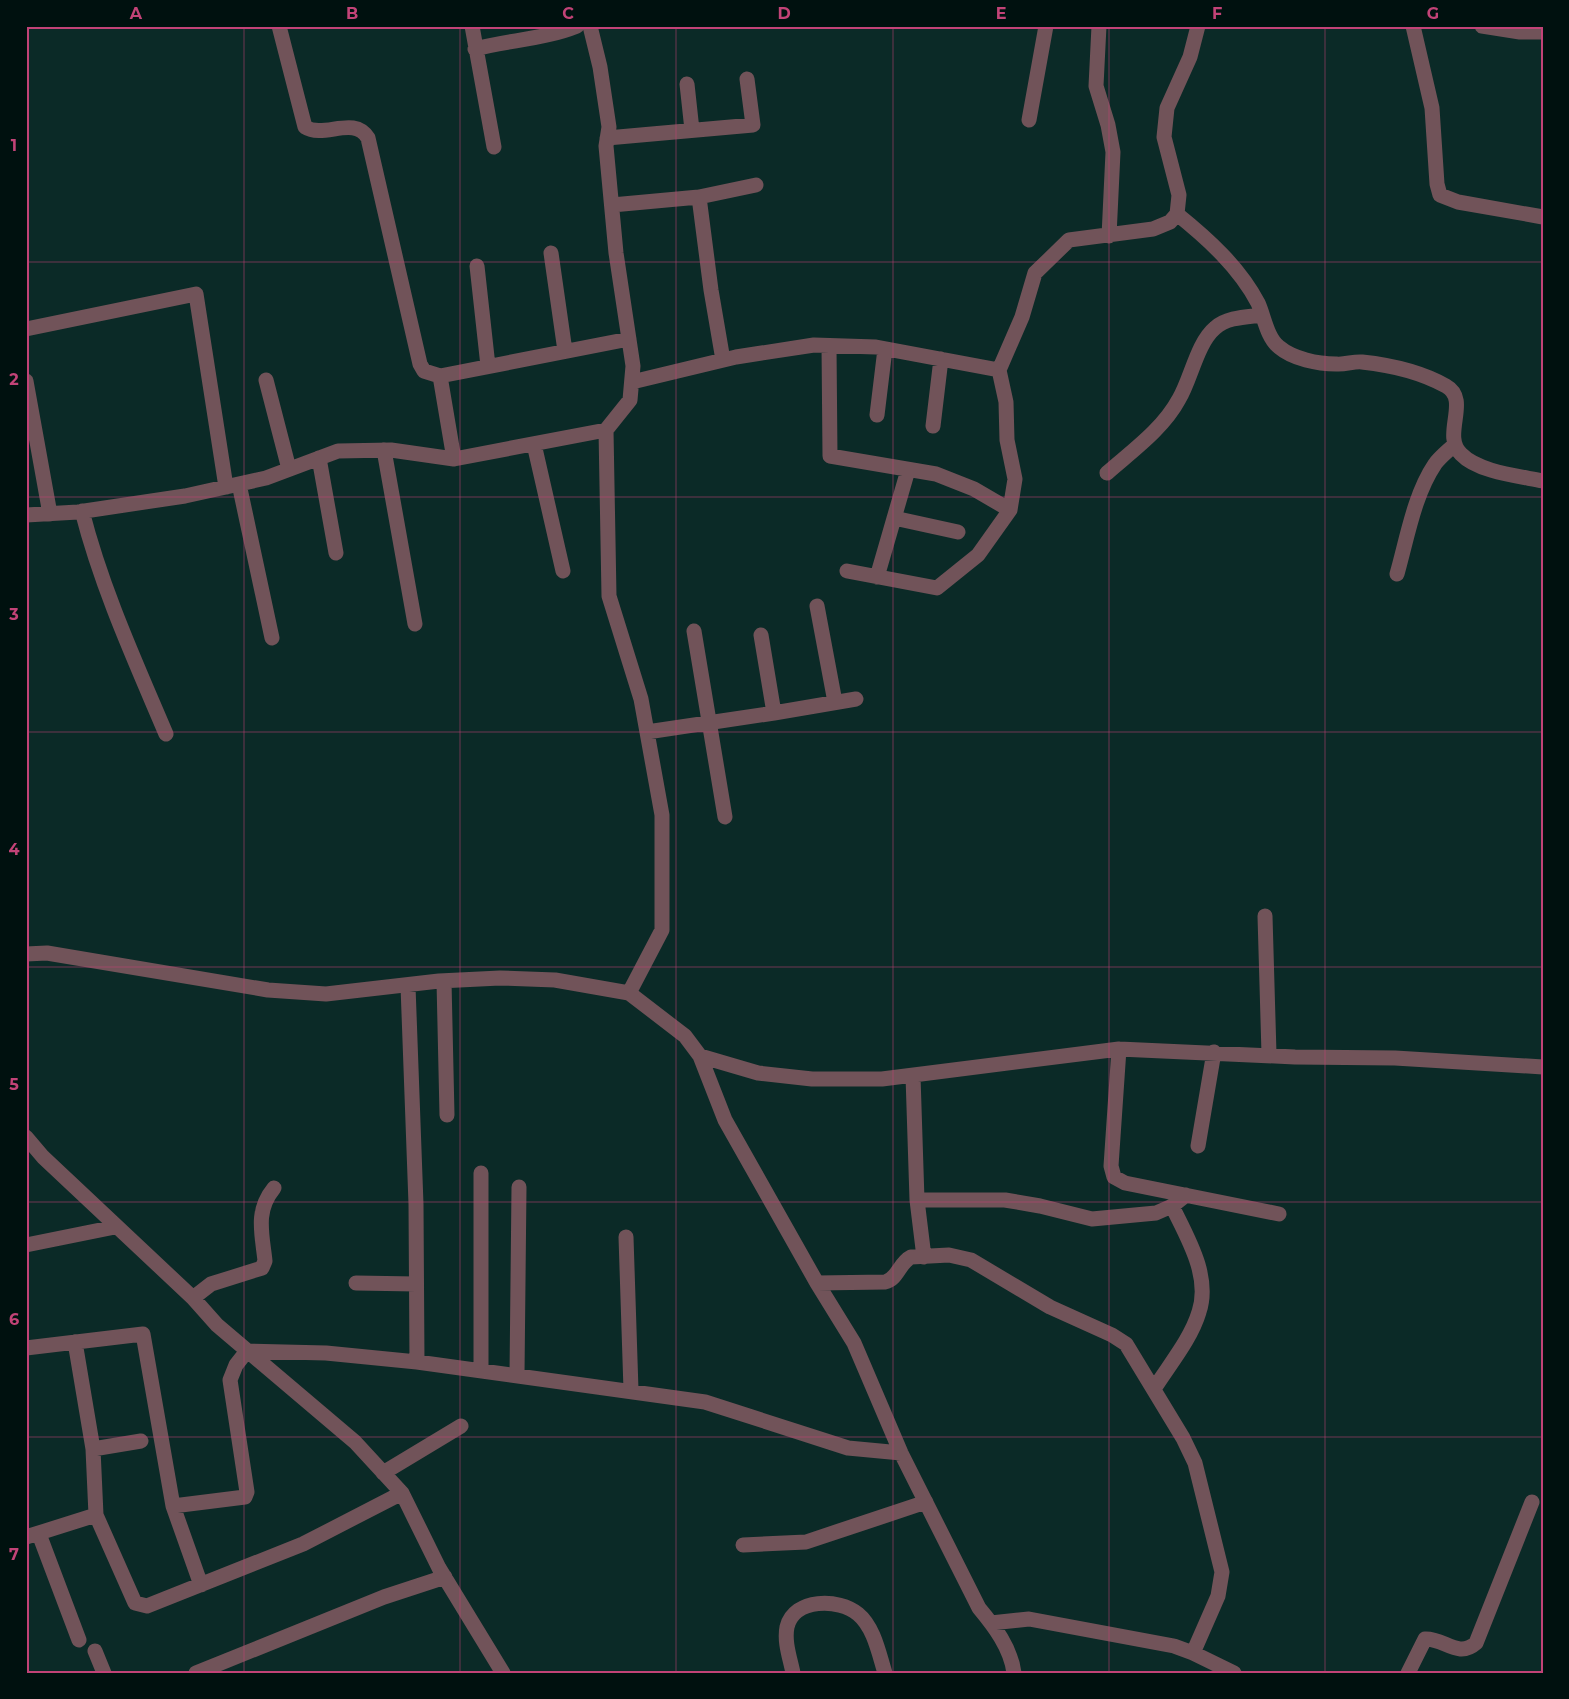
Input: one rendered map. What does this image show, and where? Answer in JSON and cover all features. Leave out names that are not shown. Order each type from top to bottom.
[{"type":"street","points":[[279,26],[305,127],[315,130],[354,127],[360,129],[368,138],[420,364],[424,371],[440,376],[629,339]]},
{"type":"street","points":[[472,26],[494,147]]},
{"type":"street","points":[[475,48],[524,38],[548,36],[577,26]]},
{"type":"street","points":[[590,26],[600,67],[609,127],[607,138],[616,253],[633,366],[630,400],[606,430],[609,596],[641,699],[662,815],[662,930],[629,993]]},
{"type":"street","points":[[1029,120],[1046,26]]},
{"type":"street","points":[[1099,26],[1096,86],[1108,125],[1113,152],[1109,236]]},
{"type":"street","points":[[847,571],[937,588],[978,556],[1010,510],[1015,479],[1006,440],[1006,402],[999,370],[1022,317],[1035,273],[1069,240],[1153,229],[1170,222],[1177,214],[1179,196],[1164,137],[1167,108],[1190,57],[1198,26]]},
{"type":"street","points":[[1413,26],[1432,108],[1436,184],[1440,196],[1458,202],[1543,217]]},
{"type":"street","points":[[1482,26],[1520,32],[1543,32]]},
{"type":"street","points":[[607,138],[753,125],[747,79]]},
{"type":"street","points":[[687,84],[692,130]]},
{"type":"street","points":[[612,205],[699,197],[756,185]]},
{"type":"street","points":[[699,197],[711,290],[723,360]]},
{"type":"street","points":[[1177,214],[1205,237],[1237,271],[1258,303],[1278,347],[1303,359],[1336,364],[1360,362],[1414,372],[1445,385],[1453,391],[1456,397],[1457,406],[1452,430],[1454,445],[1461,455],[1476,464],[1543,481]]},
{"type":"street","points":[[551,253],[564,351]]},
{"type":"street","points":[[477,266],[488,366]]},
{"type":"street","points":[[26,329],[196,294],[232,485],[272,638]]},
{"type":"street","points":[[1107,473],[1157,427],[1179,400],[1206,340],[1214,329],[1222,322],[1262,315]]},
{"type":"street","points":[[632,382],[723,360],[814,345],[884,349],[999,370]]},
{"type":"street","points":[[829,346],[830,456],[936,474],[974,489],[1010,510]]},
{"type":"street","points":[[878,415],[884,349]]},
{"type":"street","points":[[933,426],[941,359]]},
{"type":"street","points":[[440,376],[454,459]]},
{"type":"street","points":[[266,380],[289,469]]},
{"type":"street","points":[[26,381],[50,514]]},
{"type":"street","points":[[26,515],[82,511],[185,496],[289,469],[338,452],[384,450],[454,459],[606,430]]},
{"type":"street","points":[[534,444],[563,571]]},
{"type":"street","points":[[1397,574],[1418,502],[1427,480],[1435,463],[1454,445]]},
{"type":"street","points":[[384,450],[415,624]]},
{"type":"street","points":[[319,458],[336,552]]},
{"type":"street","points":[[877,577],[908,470]]},
{"type":"street","points":[[82,511],[94,557],[120,626],[166,734]]},
{"type":"street","points":[[894,518],[958,532]]},
{"type":"street","points":[[818,606],[835,702]]},
{"type":"street","points":[[694,630],[725,817]]},
{"type":"street","points":[[761,635],[774,713]]},
{"type":"street","points":[[647,732],[856,699]]},
{"type":"street","points":[[1265,916],[1269,1054]]},
{"type":"street","points":[[26,954],[47,953],[268,990],[301,993],[326,994],[444,981],[500,978],[555,980],[629,993],[685,1036],[700,1056],[725,1120],[854,1343],[901,1453],[978,1608],[991,1623],[1013,1659],[1014,1673]]},
{"type":"street","points":[[444,981],[447,1115]]},
{"type":"street","points":[[408,986],[416,1204],[417,1362]]},
{"type":"street","points":[[700,1056],[758,1073],[812,1079],[882,1079],[913,1076],[1119,1049],[1269,1054],[1295,1057],[1395,1058],[1543,1067]]},
{"type":"street","points":[[1119,1049],[1111,1166],[1114,1178],[1125,1183],[1279,1214]]},
{"type":"street","points":[[1198,1146],[1214,1052]]},
{"type":"street","points":[[913,1076],[917,1200],[924,1257]]},
{"type":"street","points":[[26,1137],[43,1157],[115,1227],[193,1298],[217,1325],[354,1442],[402,1493],[445,1578],[503,1673]]},
{"type":"street","points":[[481,1173],[481,1371]]},
{"type":"street","points":[[517,1375],[519,1187]]},
{"type":"street","points":[[193,1298],[211,1284],[262,1268],[265,1261],[261,1209],[266,1197],[274,1188]]},
{"type":"street","points":[[917,1200],[1005,1200],[1040,1206],[1092,1219],[1156,1212],[1172,1206],[1186,1195]]},
{"type":"street","points":[[1154,1389],[1194,1325],[1202,1302],[1196,1257],[1172,1206]]},
{"type":"street","points":[[26,1245],[115,1227]]},
{"type":"street","points":[[626,1236],[630,1390]]},
{"type":"street","points":[[818,1283],[885,1282],[894,1277],[906,1259],[911,1257],[950,1255],[972,1260],[1065,1315],[1120,1339],[1131,1350],[1183,1438],[1194,1463],[1222,1572],[1218,1596],[1193,1653]]},
{"type":"street","points":[[356,1283],[416,1284]]},
{"type":"street","points":[[26,1348],[143,1334],[173,1506],[201,1585]]},
{"type":"street","points":[[75,1342],[93,1449],[96,1515],[135,1603],[147,1606],[304,1544],[402,1493]]},
{"type":"street","points":[[248,1351],[326,1353],[417,1362],[630,1390],[705,1402],[848,1448],[901,1453]]},
{"type":"street","points":[[173,1506],[245,1497],[247,1492],[230,1380],[236,1365],[248,1351]]},
{"type":"street","points":[[383,1473],[461,1426]]},
{"type":"street","points":[[93,1449],[141,1441]]},
{"type":"street","points":[[743,1545],[806,1542],[926,1502]]},
{"type":"street","points":[[1408,1673],[1425,1639],[1430,1638],[1462,1650],[1469,1649],[1476,1643],[1532,1502]]},
{"type":"street","points":[[78,1640],[33,1535],[96,1515]]},
{"type":"street","points":[[196,1673],[384,1597],[445,1578]]},
{"type":"street","points":[[793,1673],[786,1641],[787,1627],[792,1616],[806,1606],[822,1603],[844,1605],[860,1615],[876,1643],[885,1673]]},
{"type":"street","points":[[991,1623],[1028,1619],[1111,1636],[1174,1646],[1193,1653],[1227,1671]]},
{"type":"street","points":[[95,1650],[104,1673]]}]
